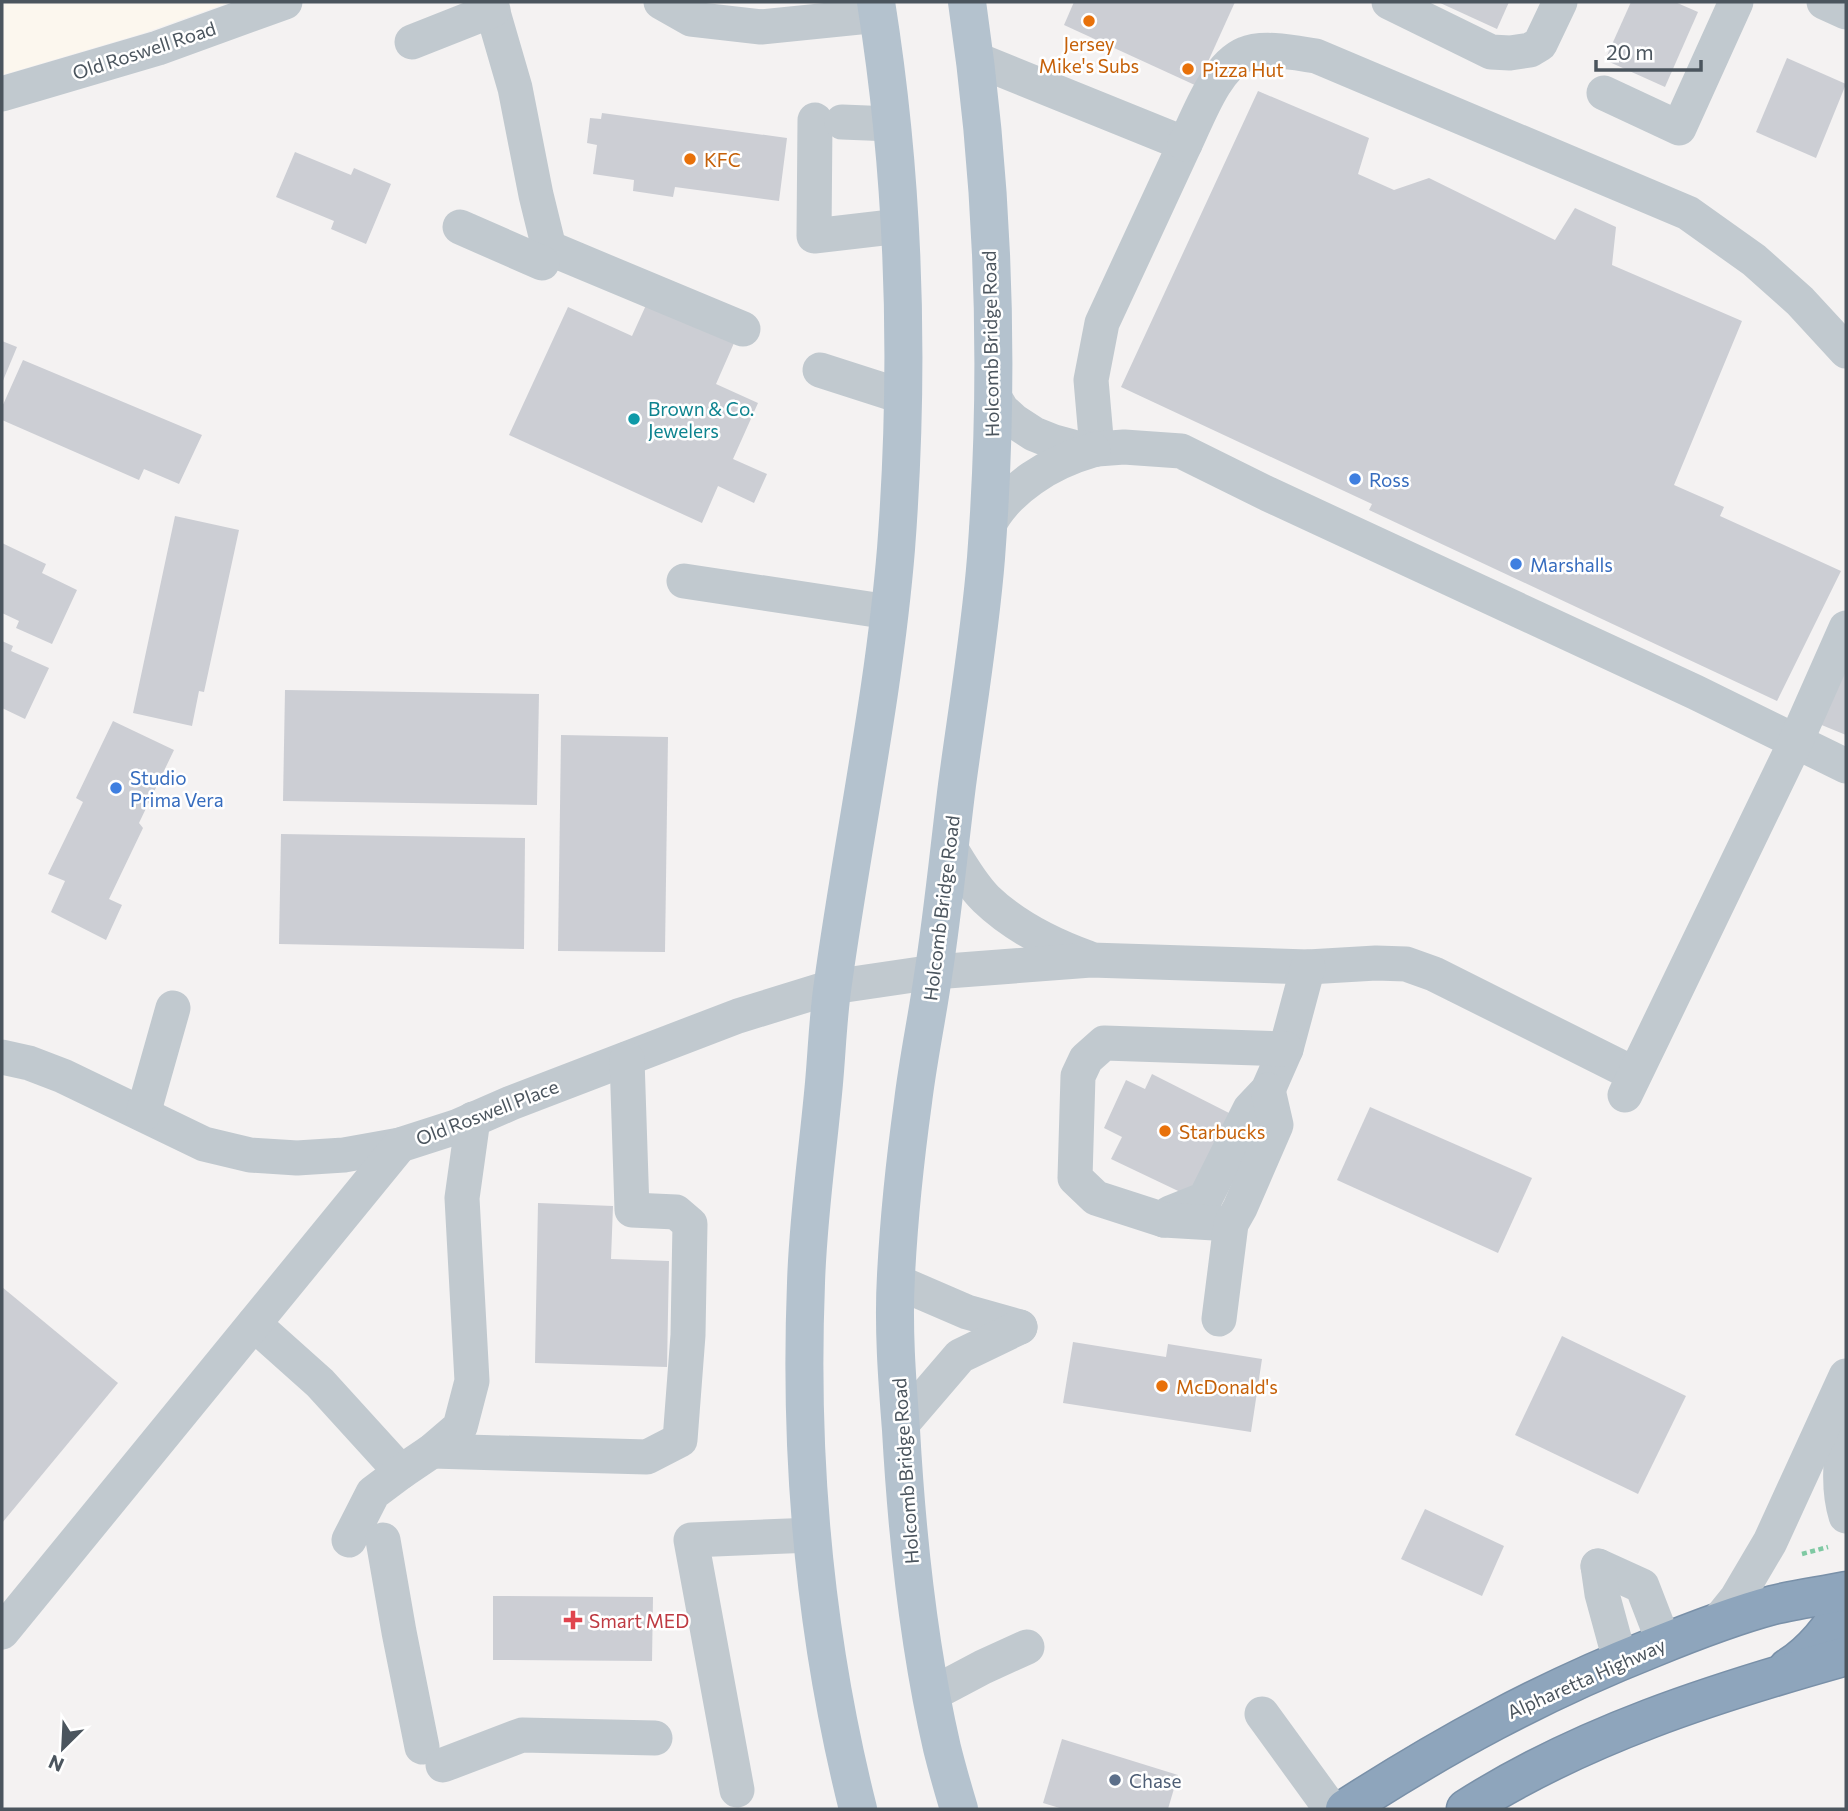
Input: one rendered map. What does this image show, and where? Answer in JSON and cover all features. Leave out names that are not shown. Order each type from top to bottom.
[{"type":"highway","name":"Alpharetta Highway","points":[[1345,1809],[1456,1741],[1524,1704],[1620,1660],[1773,1605],[1846,1591]]},
{"type":"highway","points":[[1777,1675],[1803,1659],[1821,1639],[1846,1602]]},
{"type":"highway","points":[[1465,1809],[1552,1761],[1632,1725],[1712,1695],[1846,1656]]},
{"type":"main road","name":"Holcomb Bridge Road","points":[[959,1809],[942,1749],[913,1577],[897,1379],[895,1282],[913,1101],[934,972],[978,626],[993,430],[992,303],[986,177],[967,2]]},
{"type":"main road","points":[[858,1809],[828,1670],[816,1580],[804,1381],[806,1281],[832,987],[883,667],[895,554],[903,434],[904,308],[898,180],[878,9]]},
{"type":"street","name":"Old Roswell Road","points":[[2,94],[158,48],[214,14],[285,2]]},
{"type":"street","points":[[661,2],[691,19],[761,27],[878,9]]},
{"type":"street","points":[[1389,2],[1491,52],[1510,53],[1530,50],[1540,44],[1560,2]]},
{"type":"street","points":[[1604,93],[1679,128],[1736,2]]},
{"type":"street","points":[[1824,2],[1846,12]]},
{"type":"street","points":[[412,42],[491,6],[515,88],[549,248],[743,329]]},
{"type":"street","points":[[1097,449],[1091,380],[1101,323],[1221,72],[1245,54],[1269,50],[1316,56],[1688,213],[1754,260],[1800,301],[1846,351]]},
{"type":"street","points":[[975,59],[1185,144]]},
{"type":"street","points":[[892,124],[829,121],[814,236],[900,226]]},
{"type":"street","points":[[460,227],[542,263]]},
{"type":"street","points":[[820,370],[904,397]]},
{"type":"street","points":[[993,395],[1002,410],[1014,421],[1034,434],[1054,442],[1076,448],[1124,447],[1181,452],[1846,766]]},
{"type":"street","points":[[987,528],[1000,507],[1037,475],[1075,455],[1097,449]]},
{"type":"street","points":[[684,581],[889,612]]},
{"type":"street","points":[[949,846],[985,898],[1008,917],[1064,950],[1091,960],[1308,967],[1376,962],[1406,964],[1434,974],[1629,1084],[1796,741],[1846,628]]},
{"type":"street","name":"Old Roswell Place","points":[[2,1057],[41,1067],[204,1144],[250,1155],[297,1158],[344,1155],[400,1145],[456,1127],[511,1103],[738,1016],[832,987],[934,972],[1091,960]]},
{"type":"street","points":[[1164,1220],[1170,1213],[1205,1199],[1250,1109],[1268,1090],[1286,1049],[1308,967]]},
{"type":"street","points":[[143,1114],[173,1008]]},
{"type":"street","points":[[1231,1224],[1164,1220],[1096,1198],[1075,1178],[1078,1076],[1086,1059],[1104,1043],[1286,1049]]},
{"type":"street","points":[[432,1451],[647,1457],[680,1440],[688,1335],[690,1224],[676,1212],[632,1210],[627,1059]]},
{"type":"street","points":[[1219,1319],[1231,1224],[1276,1125],[1268,1090]]},
{"type":"street","points":[[473,1119],[462,1198],[472,1381],[460,1427],[432,1451],[373,1493],[366,1540],[399,1632],[433,1756],[522,1735],[655,1738]]},
{"type":"street","points":[[2,1632],[400,1145]]},
{"type":"street","points":[[895,1282],[967,1312],[1020,1327],[960,1356],[900,1426]]},
{"type":"street","points":[[254,1324],[320,1383],[401,1472]]},
{"type":"street","points":[[1716,1624],[1737,1598],[1770,1542],[1846,1376]]},
{"type":"street","points":[[1846,1406],[1842,1497],[1846,1516]]},
{"type":"street","points":[[737,1790],[691,1540],[813,1535]]},
{"type":"street","points":[[1620,1660],[1602,1594],[1598,1566],[1642,1586],[1664,1643]]},
{"type":"street","points":[[932,1694],[1027,1647]]},
{"type":"street","points":[[1262,1714],[1331,1809]]},
{"type":"shaded area","points":[[2,2],[230,2],[144,33],[2,75]]},
{"type":"building","points":[[1074,2],[1235,2],[1197,86],[1064,25]]},
{"type":"building","points":[[1438,2],[1509,2],[1497,29]]},
{"type":"building","points":[[1631,2],[1675,2],[1698,12],[1665,87],[1605,60]]},
{"type":"building","points":[[1787,58],[1846,84],[1816,158],[1756,132]]},
{"type":"building","points":[[1258,91],[1369,138],[1358,174],[1394,190],[1429,178],[1555,240],[1575,208],[1616,227],[1612,265],[1742,321],[1674,485],[1724,507],[1720,516],[1841,571],[1777,701],[1369,510],[1372,504],[1121,387]]},
{"type":"building","name":"KFC","points":[[602,113],[787,138],[779,201],[675,187],[673,197],[633,191],[634,180],[593,174],[597,145],[587,143],[590,118],[601,119]]},
{"type":"building","points":[[295,152],[351,175],[354,168],[391,184],[366,244],[331,229],[334,221],[276,197]]},
{"type":"building","name":"Brown & Co. Jewelers","points":[[647,303],[734,343],[716,384],[758,403],[733,459],[767,474],[754,503],[718,486],[702,523],[509,435],[568,307],[632,336]]},
{"type":"building","points":[[2,341],[17,347],[2,383]]},
{"type":"building","points":[[23,360],[202,435],[179,484],[144,469],[139,480],[2,420],[2,407]]},
{"type":"building","points":[[175,516],[239,530],[204,692],[199,691],[192,726],[133,713]]},
{"type":"building","points":[[2,543],[46,564],[42,573],[77,590],[52,644],[16,628],[19,621],[2,613]]},
{"type":"building","points":[[1846,634],[1846,735],[1807,719]]},
{"type":"building","points":[[2,641],[13,646],[11,651],[49,668],[25,719],[2,708]]},
{"type":"building","points":[[285,690],[539,694],[537,805],[283,801]]},
{"type":"building","points":[[113,721],[174,750],[139,823],[143,828],[109,899],[122,905],[106,940],[51,912],[65,881],[48,874],[83,802],[76,798]]},
{"type":"building","points":[[561,735],[668,737],[665,952],[558,951]]},
{"type":"building","points":[[281,834],[525,838],[524,949],[279,944]]},
{"type":"building","points":[[1152,1074],[1237,1117],[1195,1199],[1111,1159],[1122,1137],[1104,1128],[1126,1080],[1145,1089]]},
{"type":"building","points":[[1370,1107],[1532,1178],[1498,1253],[1337,1180]]},
{"type":"building","points":[[538,1203],[613,1206],[611,1259],[669,1261],[667,1367],[535,1363]]},
{"type":"building","points":[[2,1287],[118,1383],[2,1523]]},
{"type":"building","points":[[1562,1336],[1686,1396],[1638,1494],[1515,1435]]},
{"type":"building","points":[[1073,1342],[1166,1357],[1168,1344],[1262,1359],[1251,1432],[1063,1403]]},
{"type":"building","points":[[1425,1509],[1504,1546],[1482,1596],[1401,1559]]},
{"type":"building","points":[[493,1596],[653,1597],[652,1661],[493,1660]]},
{"type":"building","points":[[1062,1739],[1178,1775],[1168,1809],[1063,1809],[1043,1803]]},
{"type":"place","name":"Jersey Mike's Subs","points":[[1089,21]]},
{"type":"place","name":"Pizza Hut","points":[[1188,69]]},
{"type":"place","name":"KFC","points":[[690,159]]},
{"type":"place","name":"Brown & Co. Jewelers","points":[[634,419]]},
{"type":"place","name":"Ross","points":[[1355,479]]},
{"type":"place","name":"Marshalls","points":[[1516,564]]},
{"type":"place","name":"Studio Prima Vera","points":[[116,788]]},
{"type":"place","name":"Starbucks","points":[[1165,1131]]},
{"type":"place","name":"McDonald's","points":[[1162,1386]]},
{"type":"place","name":"Smart MED","points":[[573,1620]]},
{"type":"place","name":"Chase","points":[[1115,1780]]}]
